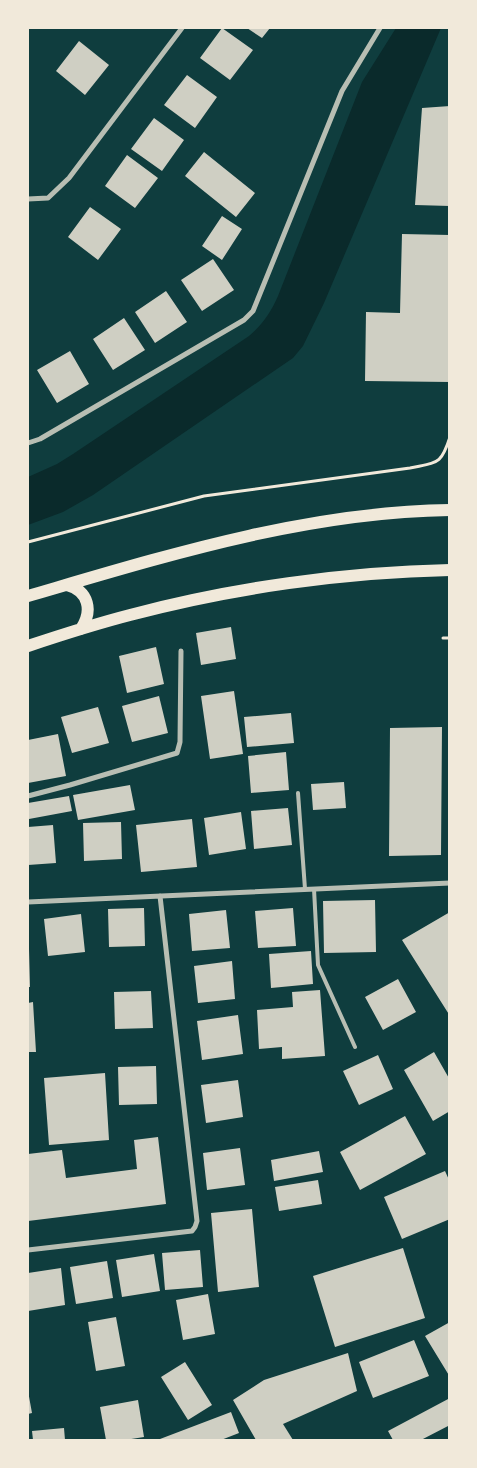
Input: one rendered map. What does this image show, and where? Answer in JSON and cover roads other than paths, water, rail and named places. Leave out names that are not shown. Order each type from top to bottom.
[{"type":"main road","points":[[28,596],[193,549],[278,529],[365,515],[413,510],[450,510]]},
{"type":"main road","points":[[28,646],[130,614],[237,591],[356,576],[450,570]]},
{"type":"main road","points":[[67,585],[74,586],[80,590],[87,602],[86,622],[81,629]]},
{"type":"street","points":[[28,199],[46,199],[69,178],[182,28]]},
{"type":"street","points":[[28,443],[40,439],[244,320],[253,311],[342,91],[380,28]]},
{"type":"street","points":[[28,796],[177,753],[180,742],[181,651]]},
{"type":"street","points":[[28,902],[450,883]]},
{"type":"street","points":[[28,1250],[192,1231],[195,1227],[197,1220],[160,896]]},
{"type":"lane","points":[[298,793],[304,889]]},
{"type":"lane","points":[[314,889],[318,966],[355,1046]]},
{"type":"water","points":[[396,28],[441,28],[324,303],[303,346],[293,358],[93,495],[63,512],[28,525],[28,477],[57,464],[73,454],[249,336],[266,317],[278,296],[362,82]]}]
